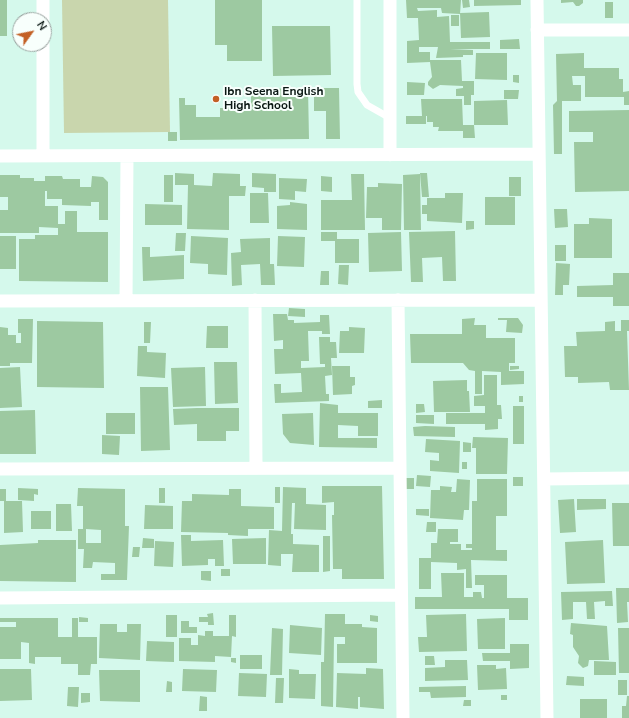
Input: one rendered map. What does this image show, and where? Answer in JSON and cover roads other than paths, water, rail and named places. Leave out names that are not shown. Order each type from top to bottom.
[{"type":"street","points":[[43,0],[43,12]]},
{"type":"street","points":[[390,0],[390,155]]},
{"type":"street","points":[[537,0],[547,718]]},
{"type":"street","points":[[537,30],[629,30]]},
{"type":"street","points":[[43,52],[43,156]]},
{"type":"street","points":[[0,156],[538,154]]},
{"type":"street","points":[[126,301],[127,156]]},
{"type":"street","points":[[255,300],[256,468]]},
{"type":"street","points":[[398,300],[400,595],[403,718]]},
{"type":"street","points":[[0,301],[541,300]]},
{"type":"street","points":[[0,469],[400,468]]},
{"type":"street","points":[[544,479],[629,478]]},
{"type":"street","points":[[0,598],[400,595]]},
{"type":"lane","points":[[357,0],[358,92],[367,105],[390,118]]},
{"type":"place","name":"Ibn Seena English High School","points":[[216,99]]}]
